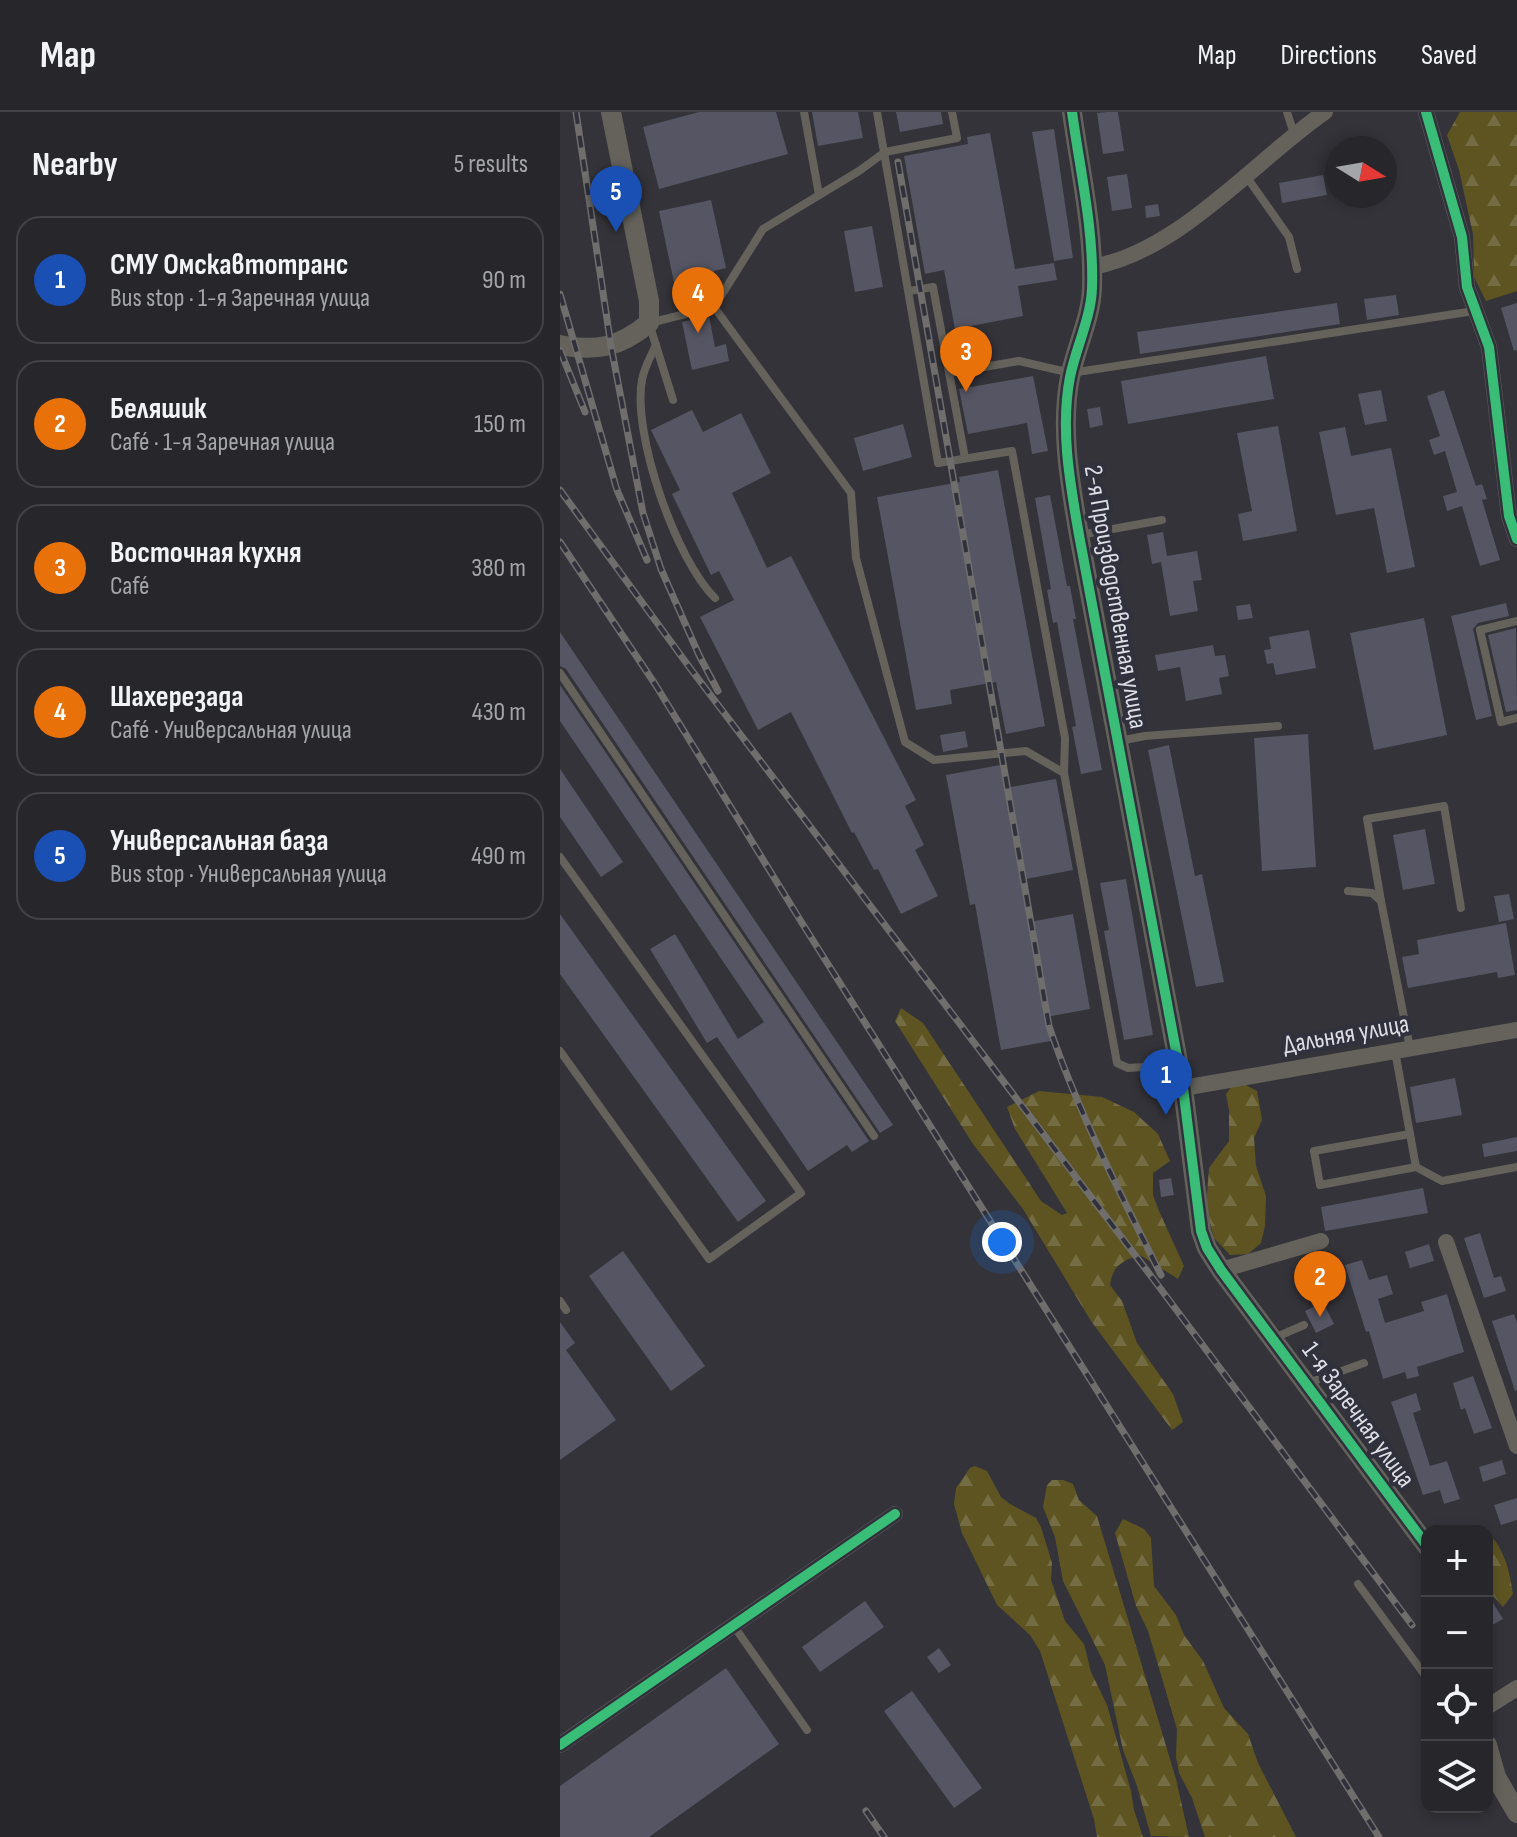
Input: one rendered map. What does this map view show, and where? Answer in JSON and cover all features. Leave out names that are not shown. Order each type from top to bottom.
[{"type":"street","points":[[560,345],[577,348],[611,346],[631,338],[649,323],[649,301],[611,112]]},
{"type":"street","name":"2-я Производственная улица","points":[[1072,112],[1092,267],[1092,293],[1067,393],[1066,443],[1079,535],[1183,1088]]},
{"type":"street","points":[[1092,267],[1115,263],[1142,252],[1200,212],[1325,112]]},
{"type":"street","points":[[1426,112],[1462,237],[1467,287],[1489,347],[1509,516],[1517,539]]},
{"type":"street","name":"Дальняя улица","points":[[1183,1088],[1517,1030]]},
{"type":"street","name":"1-я Заречная улица","points":[[1183,1088],[1201,1231],[1207,1248],[1421,1538]]},
{"type":"street","points":[[1221,1270],[1321,1241]]},
{"type":"street","points":[[1446,1242],[1517,1446]]},
{"type":"street","points":[[560,1745],[895,1514]]},
{"type":"street","points":[[1493,1703],[1517,1688]]},
{"type":"street","points":[[1493,1766],[1517,1813]]},
{"type":"lane","points":[[804,112],[819,195]]},
{"type":"lane","points":[[877,112],[938,463],[1012,451],[1065,738],[1064,773],[1117,1063],[1128,1068],[1179,1065]]},
{"type":"lane","points":[[673,400],[649,323],[714,307],[763,229],[885,152],[957,138],[952,112]]},
{"type":"lane","points":[[1287,112],[1294,136]]},
{"type":"lane","points":[[1246,175],[1289,237],[1297,269]]},
{"type":"lane","points":[[909,291],[933,287],[965,458]]},
{"type":"lane","points":[[714,307],[851,493],[856,558],[905,742],[934,760],[1026,751],[1064,773]]},
{"type":"lane","points":[[949,373],[1019,361],[1071,373],[1474,311]]},
{"type":"lane","points":[[656,344],[642,380],[643,431],[657,491],[700,583],[715,598]]},
{"type":"lane","points":[[1079,535],[1162,520]]},
{"type":"lane","points":[[1517,621],[1480,630],[1501,722],[1517,718]]},
{"type":"lane","points":[[560,673],[874,1136]]},
{"type":"lane","points":[[1118,742],[1145,736],[1278,726]]},
{"type":"lane","points":[[1416,1167],[1403,1050],[1367,819],[1444,806],[1461,908]]},
{"type":"lane","points":[[560,857],[801,1193],[709,1259],[560,1051]]},
{"type":"lane","points":[[1348,891],[1372,893],[1381,901]]},
{"type":"lane","points":[[1410,1134],[1314,1151],[1320,1185],[1416,1167],[1442,1181],[1517,1167]]},
{"type":"lane","points":[[560,1301],[566,1310]]},
{"type":"lane","points":[[1274,1338],[1304,1325]]},
{"type":"lane","points":[[1308,1383],[1364,1363]]},
{"type":"lane","points":[[1358,1584],[1421,1670]]},
{"type":"lane","points":[[733,1624],[807,1730]]},
{"type":"green space","points":[[1460,112],[1517,112],[1517,291],[1486,301],[1474,277],[1473,234],[1459,170],[1447,135]]},
{"type":"green space","points":[[901,1008],[923,1023],[1041,1201],[1062,1215],[1067,1213],[1015,1129],[1007,1107],[1039,1091],[1102,1097],[1134,1112],[1158,1134],[1170,1161],[1153,1173],[1153,1195],[1184,1266],[1178,1279],[1140,1255],[1119,1265],[1110,1285],[1122,1301],[1137,1343],[1173,1394],[1183,1422],[1172,1430],[1091,1321],[1023,1209],[973,1144],[895,1021]]},
{"type":"green space","points":[[1233,1085],[1246,1085],[1257,1091],[1262,1120],[1254,1138],[1256,1166],[1266,1196],[1261,1243],[1248,1254],[1230,1255],[1214,1238],[1206,1207],[1209,1168],[1229,1141],[1226,1094]]},
{"type":"green space","points":[[975,1466],[987,1471],[1001,1497],[1036,1518],[1041,1527],[1052,1563],[1051,1580],[1065,1621],[1084,1644],[1091,1672],[1107,1705],[1143,1837],[1097,1837],[1094,1819],[1040,1651],[1030,1635],[997,1605],[962,1533],[954,1504],[956,1488],[970,1468]]},
{"type":"green space","points":[[1052,1480],[1073,1484],[1079,1500],[1097,1516],[1176,1779],[1189,1837],[1151,1836],[1123,1750],[1105,1665],[1063,1581],[1055,1537],[1043,1507],[1047,1485]]},
{"type":"green space","points":[[1123,1519],[1144,1529],[1151,1538],[1154,1586],[1176,1615],[1184,1635],[1203,1661],[1224,1708],[1248,1734],[1258,1763],[1296,1837],[1205,1837],[1192,1798],[1179,1773],[1177,1729],[1115,1533]]},
{"type":"green space","points":[[1493,1539],[1505,1560],[1513,1594],[1503,1607],[1493,1596]]},
{"type":"building","points":[[699,112],[776,112],[788,154],[659,189],[643,127]]},
{"type":"building","points":[[812,112],[858,112],[863,138],[818,146]]},
{"type":"building","points":[[896,112],[941,112],[943,124],[900,132]]},
{"type":"building","points":[[1118,112],[1124,151],[1103,154],[1097,113]]},
{"type":"building","points":[[1054,129],[1073,258],[1054,261],[1032,132]]},
{"type":"building","points":[[990,133],[1015,269],[1054,263],[1057,280],[1018,286],[1023,316],[955,329],[944,270],[925,274],[904,156],[968,144],[967,137]]},
{"type":"building","points":[[1127,174],[1132,208],[1112,211],[1107,177]]},
{"type":"building","points":[[1323,175],[1325,195],[1282,203],[1279,183]]},
{"type":"building","points":[[711,200],[726,268],[714,271],[717,283],[676,292],[659,211]]},
{"type":"building","points":[[1158,204],[1160,216],[1146,218],[1145,206]]},
{"type":"building","points":[[872,226],[883,287],[855,292],[844,231]]},
{"type":"building","points":[[1396,295],[1399,315],[1367,320],[1364,299]]},
{"type":"building","points":[[1337,303],[1340,324],[1140,354],[1137,332]]},
{"type":"building","points":[[1517,303],[1517,350],[1514,351],[1501,308]]},
{"type":"building","points":[[709,316],[715,347],[726,344],[729,361],[692,370],[682,322]]},
{"type":"building","points":[[1266,356],[1274,399],[1128,424],[1121,381]]},
{"type":"building","points":[[1033,376],[1048,451],[1032,454],[1027,423],[968,434],[959,389]]},
{"type":"building","points":[[1381,390],[1387,421],[1365,425],[1358,394]]},
{"type":"building","points":[[1444,390],[1476,486],[1482,484],[1487,499],[1482,500],[1500,560],[1480,566],[1462,506],[1447,511],[1443,496],[1457,492],[1445,451],[1434,455],[1429,440],[1440,436],[1427,396]]},
{"type":"building","points":[[1100,407],[1103,425],[1090,428],[1087,409]]},
{"type":"building","points":[[692,410],[703,432],[741,413],[771,473],[732,493],[767,568],[791,556],[916,800],[905,806],[924,845],[915,850],[938,896],[901,914],[878,869],[874,870],[852,833],[791,712],[758,730],[700,617],[734,600],[719,571],[711,575],[672,494],[680,490],[651,430]]},
{"type":"building","points":[[903,424],[912,457],[863,471],[854,438]]},
{"type":"building","points":[[1278,426],[1297,531],[1243,541],[1238,514],[1252,511],[1237,433]]},
{"type":"building","points":[[1345,427],[1351,456],[1391,448],[1415,567],[1387,573],[1374,508],[1336,515],[1319,432]]},
{"type":"building","points":[[998,470],[1045,726],[1006,734],[996,682],[950,690],[952,704],[916,710],[877,497],[960,482],[959,477]]},
{"type":"building","points":[[1050,495],[1067,586],[1070,586],[1076,619],[1073,619],[1102,770],[1081,774],[1072,727],[1076,726],[1057,622],[1053,623],[1047,590],[1051,589],[1035,498]]},
{"type":"building","points":[[1163,532],[1167,556],[1197,551],[1202,580],[1193,581],[1198,611],[1170,616],[1161,562],[1152,564],[1147,535]]},
{"type":"building","points":[[1506,603],[1509,616],[1478,623],[1473,629],[1492,716],[1476,720],[1451,616]]},
{"type":"building","points":[[1250,604],[1253,618],[1238,620],[1236,606]]},
{"type":"building","points":[[1424,618],[1447,735],[1374,750],[1350,633]]},
{"type":"building","points":[[1516,628],[1517,710],[1506,712],[1488,635]]},
{"type":"building","points":[[1309,630],[1316,668],[1276,675],[1273,663],[1267,664],[1264,650],[1271,649],[1269,637]]},
{"type":"building","points":[[560,632],[893,1125],[880,1133],[566,669],[560,666]]},
{"type":"building","points":[[1213,645],[1215,656],[1225,655],[1229,676],[1219,678],[1222,694],[1186,701],[1180,667],[1158,671],[1155,655]]},
{"type":"building","points":[[560,685],[869,1141],[852,1152],[847,1145],[808,1171],[717,1037],[707,1043],[650,949],[675,934],[738,1039],[764,1022],[560,721]]},
{"type":"building","points":[[965,731],[968,747],[943,752],[940,735]]},
{"type":"building","points":[[1308,734],[1316,867],[1262,871],[1254,738]]},
{"type":"building","points":[[1169,745],[1195,876],[1202,874],[1224,982],[1196,987],[1148,750]]},
{"type":"building","points":[[1000,765],[1005,788],[1056,779],[1073,870],[1021,880],[1029,922],[1073,914],[1090,1009],[1046,1017],[1051,1041],[1001,1050],[975,904],[970,905],[946,775]]},
{"type":"building","points":[[560,769],[623,862],[601,877],[560,817]]},
{"type":"building","points":[[1425,829],[1435,884],[1403,890],[1393,835]]},
{"type":"building","points":[[1126,879],[1153,1035],[1124,1040],[1104,931],[1109,930],[1100,883]]},
{"type":"building","points":[[1509,894],[1514,919],[1499,922],[1494,896]]},
{"type":"building","points":[[560,914],[766,1201],[738,1222],[560,974]]},
{"type":"building","points":[[1506,923],[1515,975],[1498,978],[1497,972],[1408,988],[1402,957],[1419,954],[1417,940]]},
{"type":"building","points":[[1455,1078],[1462,1115],[1416,1123],[1410,1087]]},
{"type":"building","points":[[1517,1137],[1517,1151],[1484,1157],[1482,1144]]},
{"type":"building","points":[[1171,1178],[1174,1195],[1161,1197],[1159,1180]]},
{"type":"building","points":[[1423,1188],[1428,1213],[1325,1231],[1321,1207]]},
{"type":"building","points":[[1480,1233],[1494,1278],[1501,1276],[1506,1291],[1484,1298],[1464,1238]]},
{"type":"building","points":[[1429,1244],[1434,1261],[1410,1268],[1405,1252]]},
{"type":"building","points":[[623,1251],[705,1366],[671,1391],[589,1276]]},
{"type":"building","points":[[1362,1260],[1369,1280],[1387,1275],[1393,1294],[1378,1299],[1385,1323],[1424,1311],[1421,1302],[1447,1294],[1464,1352],[1417,1367],[1419,1376],[1407,1379],[1405,1372],[1383,1379],[1345,1265]]},
{"type":"building","points":[[1323,1302],[1334,1324],[1316,1333],[1305,1311]]},
{"type":"building","points":[[1514,1314],[1517,1323],[1515,1391],[1492,1321]]},
{"type":"building","points":[[560,1322],[575,1343],[566,1350],[616,1420],[560,1460]]},
{"type":"building","points":[[1473,1376],[1492,1428],[1474,1434],[1465,1408],[1461,1410],[1453,1383]]},
{"type":"building","points":[[1416,1393],[1421,1410],[1413,1413],[1430,1466],[1447,1461],[1460,1499],[1444,1504],[1440,1490],[1423,1495],[1391,1402]]},
{"type":"building","points":[[1502,1460],[1506,1474],[1483,1482],[1479,1467]]},
{"type":"building","points":[[1517,1498],[1517,1520],[1501,1525],[1494,1505]]},
{"type":"building","points":[[865,1601],[884,1627],[820,1672],[802,1647]]},
{"type":"building","points":[[1493,1603],[1503,1619],[1493,1625]]},
{"type":"building","points":[[939,1648],[951,1665],[939,1673],[927,1657]]},
{"type":"building","points":[[726,1668],[779,1744],[649,1837],[560,1837],[560,1786]]},
{"type":"building","points":[[912,1691],[982,1788],[954,1808],[884,1711]]},
{"type":"railway","points":[[576,112],[611,346],[643,513],[661,569],[718,691]]},
{"type":"railway","points":[[898,162],[1049,1026],[1086,1121],[1161,1275]]},
{"type":"railway","points":[[560,294],[617,490],[647,560]]},
{"type":"railway","points":[[560,350],[585,412]]},
{"type":"railway","points":[[560,490],[690,668],[1412,1625]]},
{"type":"railway","points":[[560,542],[655,684],[802,923],[1379,1837]]},
{"type":"railway","points":[[866,1811],[884,1837]]},
{"type":"cycle path","points":[[1072,112],[1089,222],[1092,288],[1067,397],[1066,436],[1070,476],[1183,1088],[1201,1231],[1207,1248],[1221,1270],[1421,1538]]},
{"type":"cycle path","points":[[1426,112],[1462,237],[1467,287],[1489,347],[1509,516],[1517,539]]},
{"type":"cycle path","points":[[560,1745],[895,1514]]},
{"type":"place","name":"Универсальная база","points":[[616,232]]},
{"type":"place","name":"Шахерезада","points":[[698,333]]},
{"type":"place","name":"Восточная кухня","points":[[966,392]]},
{"type":"place","name":"СМУ Омскавтотранс","points":[[1166,1115]]},
{"type":"place","name":"Беляшик","points":[[1320,1317]]}]
